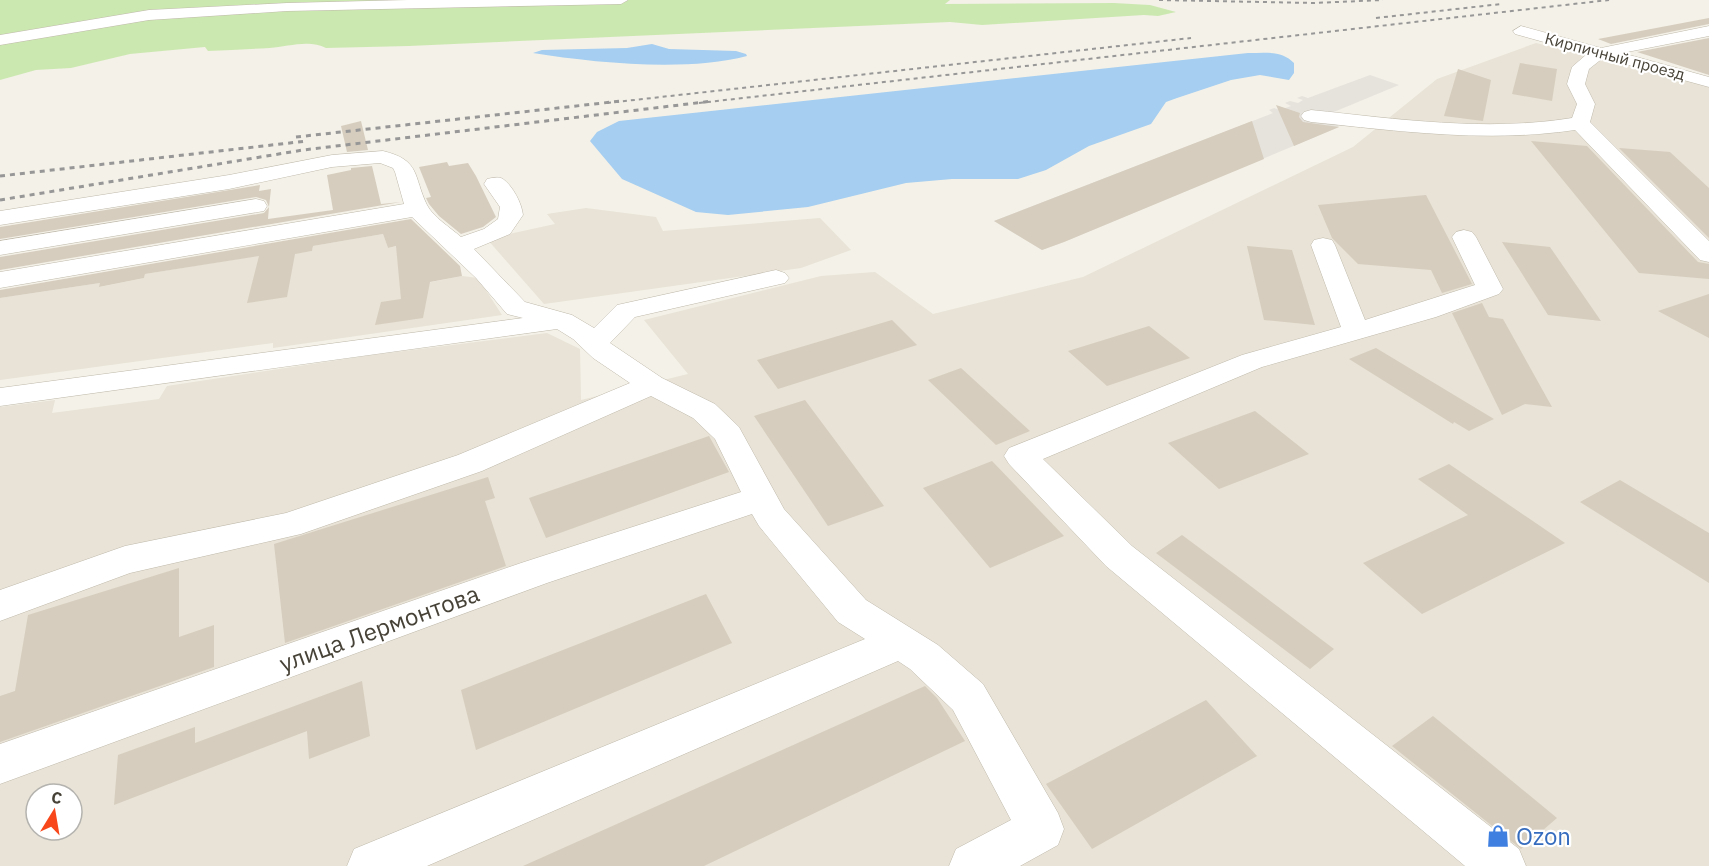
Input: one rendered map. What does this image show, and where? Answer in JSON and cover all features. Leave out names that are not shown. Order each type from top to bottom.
[{"type":"street","points":[[0,40],[149,15],[287,7],[621,0]]},
{"type":"street","name":"Кирпичный проезд","points":[[1521,31],[1709,82]]},
{"type":"street","points":[[1580,123],[1586,104],[1575,84],[1581,67],[1599,53],[1709,31]]},
{"type":"street","points":[[1660,69],[1690,60]]},
{"type":"street","points":[[1311,116],[1450,129],[1551,129],[1580,123]]},
{"type":"street","points":[[1580,123],[1709,255]]},
{"type":"street","points":[[0,218],[229,182],[364,157],[383,157],[400,164],[406,172],[417,209],[485,273],[516,308],[562,321],[583,333],[593,344],[652,384],[704,411],[728,434],[771,518],[852,611],[924,657],[968,697],[1041,829],[973,866]]},
{"type":"street","points":[[456,247],[506,227],[512,219],[511,208],[495,184]]},
{"type":"street","points":[[0,248],[256,206]]},
{"type":"street","points":[[0,279],[417,209]]},
{"type":"street","points":[[1464,237],[1490,289],[1252,361],[1020,456],[1119,556],[1502,866]]},
{"type":"street","points":[[1323,245],[1356,331]]},
{"type":"street","points":[[593,344],[626,311],[776,278]]},
{"type":"street","points":[[0,397],[562,321]]},
{"type":"street","points":[[0,606],[125,560],[289,525],[470,464],[652,384]]},
{"type":"street","name":"улица Лермонтова","points":[[0,764],[534,573],[761,498]]},
{"type":"street","points":[[371,866],[901,642]]},
{"type":"shaded area","points":[[1536,43],[1709,85],[1709,866],[0,866],[0,407],[55,400],[52,413],[159,399],[167,386],[372,355],[547,333],[580,349],[581,400],[688,374],[644,320],[821,276],[875,272],[933,314],[1083,277],[1353,147],[1437,79]]},
{"type":"shaded area","points":[[1370,75],[1399,85],[1329,114],[1339,127],[1064,242],[1042,250],[994,221],[1273,113],[1269,110],[1274,108],[1280,110],[1291,106],[1285,103],[1290,101],[1298,103],[1303,100],[1297,98],[1302,96],[1308,98]]},
{"type":"shaded area","points":[[586,208],[656,217],[663,231],[820,218],[851,250],[801,268],[544,304],[487,239],[555,224],[547,214]]},
{"type":"shaded area","points":[[383,234],[388,248],[401,245],[406,287],[462,276],[478,278],[502,315],[273,348],[273,343],[0,380],[0,298],[100,283],[100,287],[144,278],[145,274],[299,249],[299,253],[312,251],[313,246]]},
{"type":"green space","points":[[0,0],[950,0],[945,4],[1114,3],[1150,5],[1176,12],[1158,16],[982,25],[950,22],[409,46],[326,48],[305,44],[208,51],[205,47],[130,54],[71,68],[36,70],[0,80]]},
{"type":"water","points":[[652,44],[669,49],[736,51],[747,56],[697,64],[669,65],[612,63],[533,53],[542,50],[627,48]]},
{"type":"water","points":[[1248,53],[1272,53],[1284,56],[1294,63],[1294,73],[1289,80],[1260,75],[1231,80],[1166,102],[1151,124],[1089,146],[1046,170],[1018,179],[952,179],[906,183],[808,207],[728,215],[696,212],[622,179],[590,141],[597,132],[619,121]]},
{"type":"building","points":[[1709,18],[1709,24],[1611,44],[1598,39]]},
{"type":"building","points":[[1709,38],[1709,75],[1637,52]]},
{"type":"building","points":[[1520,63],[1557,69],[1552,101],[1512,94]]},
{"type":"building","points":[[1458,69],[1491,80],[1483,121],[1444,116]]},
{"type":"building","points":[[1276,105],[1300,113],[1299,117],[1303,122],[1339,127],[1294,146]]},
{"type":"building","points":[[361,121],[368,150],[347,152],[341,126]]},
{"type":"building","points":[[1252,121],[1264,159],[1064,242],[1042,250],[994,221]]},
{"type":"building","points":[[1531,141],[1587,146],[1698,262],[1709,264],[1709,279],[1639,273]]},
{"type":"building","points":[[1619,148],[1670,152],[1709,188],[1709,238]]},
{"type":"building","points":[[447,162],[449,166],[468,163],[476,176],[496,217],[483,227],[461,234],[439,216],[429,204],[426,198],[431,197],[419,167]]},
{"type":"building","points":[[372,166],[381,204],[401,202],[0,270],[0,257],[264,213],[269,207],[268,219],[333,210],[327,175],[351,170],[351,168]]},
{"type":"building","points":[[260,185],[259,191],[271,189],[269,207],[266,200],[256,197],[0,239],[0,227]]},
{"type":"building","points":[[1426,195],[1472,284],[1442,293],[1431,270],[1358,264],[1332,238],[1318,205]]},
{"type":"building","points":[[411,219],[460,266],[462,276],[430,282],[423,318],[375,325],[381,302],[401,299],[396,246],[388,248],[383,234],[313,246],[312,251],[295,254],[287,297],[247,303],[259,256],[145,274],[144,278],[99,287],[100,283],[0,298],[0,290]]},
{"type":"building","points":[[1502,242],[1550,247],[1601,321],[1548,315]]},
{"type":"building","points":[[1247,246],[1292,250],[1315,325],[1264,320]]},
{"type":"building","points":[[1709,294],[1709,338],[1658,311]]},
{"type":"building","points":[[1482,303],[1489,317],[1503,319],[1552,407],[1525,404],[1502,415],[1452,313]]},
{"type":"building","points":[[892,320],[917,345],[778,389],[757,360]]},
{"type":"building","points":[[1149,326],[1190,358],[1107,386],[1068,351]]},
{"type":"building","points":[[1376,348],[1494,419],[1469,431],[1454,422],[1453,424],[1349,359]]},
{"type":"building","points":[[961,368],[1030,431],[996,445],[928,380]]},
{"type":"building","points":[[805,400],[884,506],[828,526],[754,416]]},
{"type":"building","points":[[1255,411],[1309,454],[1219,489],[1168,443]]},
{"type":"building","points":[[709,436],[729,472],[546,538],[529,498]]},
{"type":"building","points":[[992,461],[1064,536],[990,568],[923,488]]},
{"type":"building","points":[[1449,464],[1565,543],[1422,614],[1363,563],[1468,515],[1418,479]]},
{"type":"building","points":[[488,477],[495,498],[485,501],[506,566],[285,643],[274,544]]},
{"type":"building","points":[[1620,480],[1709,533],[1709,583],[1580,502]]},
{"type":"building","points":[[1182,535],[1334,649],[1310,669],[1156,553]]},
{"type":"building","points":[[179,568],[179,637],[214,625],[214,667],[0,742],[0,696],[15,691],[28,615]]},
{"type":"building","points":[[706,594],[732,643],[476,750],[461,690]]},
{"type":"building","points":[[362,681],[370,736],[309,759],[307,731],[114,805],[118,755],[195,727],[195,743]]},
{"type":"building","points":[[925,686],[937,698],[965,741],[704,866],[523,866]]},
{"type":"building","points":[[1206,700],[1257,756],[1092,849],[1046,784]]},
{"type":"building","points":[[1433,716],[1557,818],[1521,849],[1392,746]]},
{"type":"railway","points":[[1159,0],[1314,3],[1383,0]]},
{"type":"railway","points":[[699,103],[1609,0]]},
{"type":"railway","points":[[1376,18],[1501,4]]},
{"type":"railway","points":[[607,103],[1191,38]]},
{"type":"railway","points":[[296,137],[621,101]]},
{"type":"railway","points":[[0,200],[303,150],[713,101]]},
{"type":"railway","points":[[0,176],[307,141]]},
{"type":"place","name":"Ozon","points":[[1498,836]]}]
